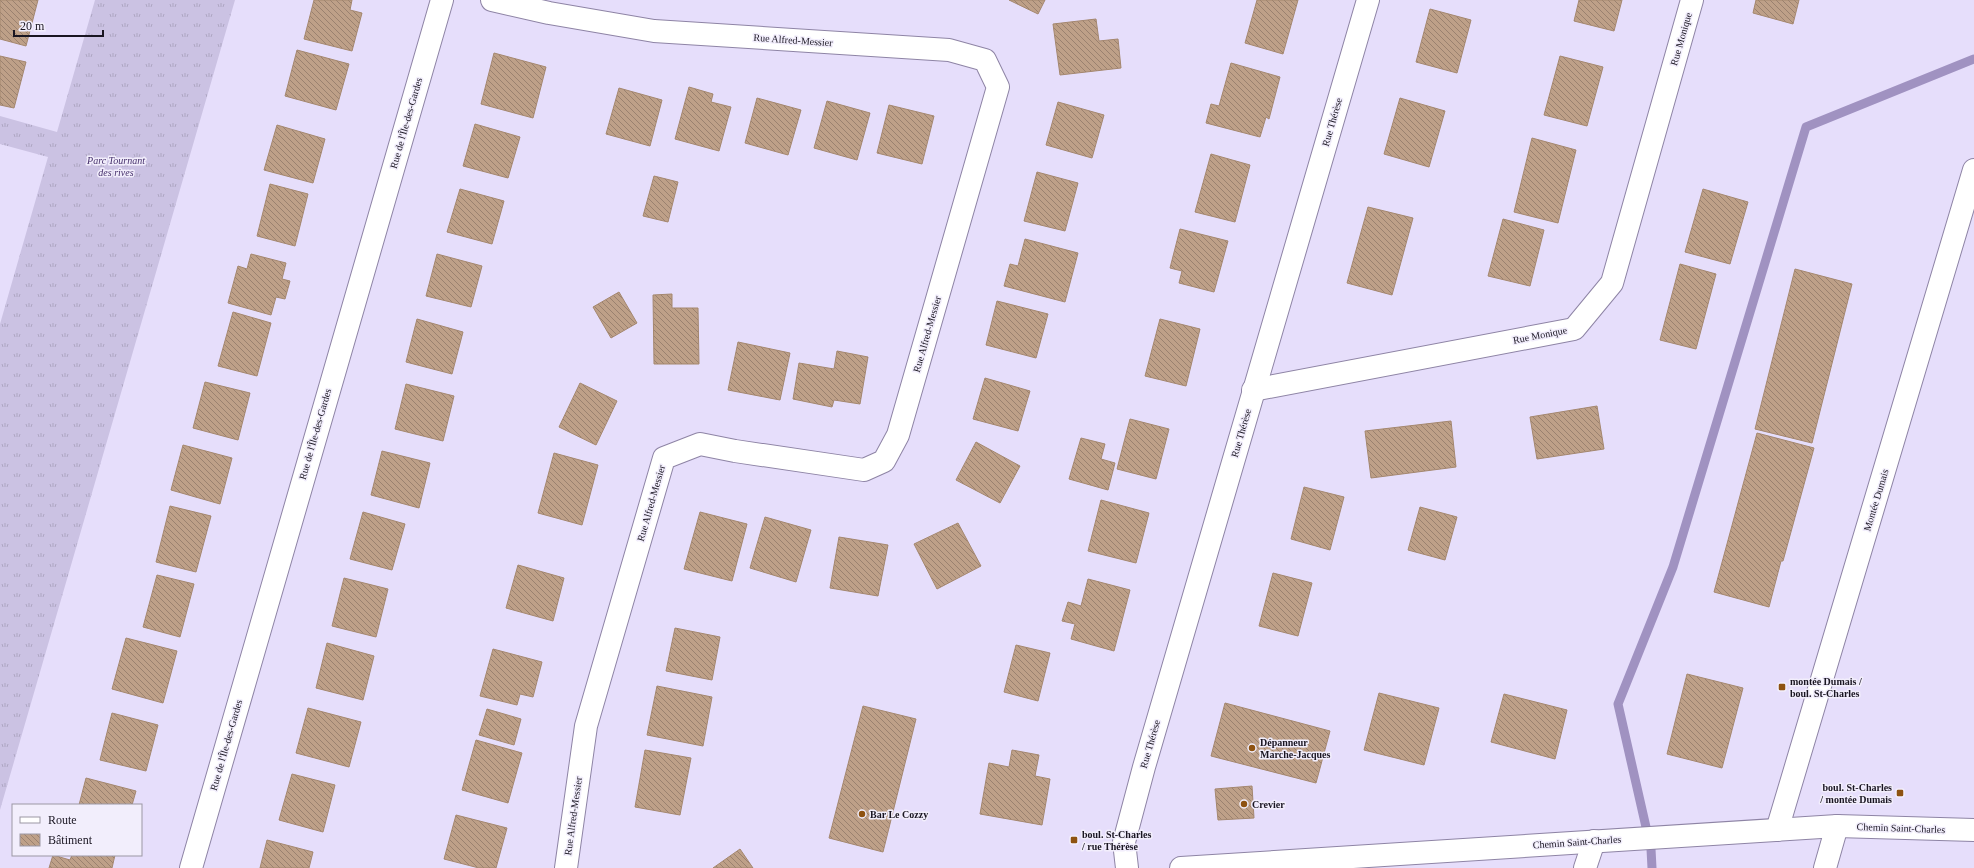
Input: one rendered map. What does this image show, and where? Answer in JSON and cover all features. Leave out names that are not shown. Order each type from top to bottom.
[{"type":"street","name":"Rue de l'Île-des-Gardes","points":[[191,868],[442,0]]},
{"type":"street","name":"Rue Alfred-Messier","points":[[492,0],[549,13],[654,31],[949,50],[985,60],[998,86],[898,435],[884,461],[864,470],[735,451],[700,444],[664,458],[586,726],[566,868]]},
{"type":"street","name":"Rue Thérèse","points":[[1127,868],[1124,842],[1144,767],[1368,0]]},
{"type":"street","name":"Rue Monique","points":[[1253,390],[1574,329],[1612,283],[1692,0]]},
{"type":"street","name":"Montée Dumais","points":[[1777,830],[1974,170]]},
{"type":"street","name":"Chemin Saint-Charles","points":[[1181,868],[1837,826],[1974,830]]},
{"type":"street","points":[[1825,868],[1837,826]]},
{"type":"street","points":[[1585,868],[1594,841]]},
{"type":"green space","name":"Parc Tournant des rives","points":[[95,0],[235,0],[0,810],[0,324],[48,157],[0,144],[0,116],[57,132]]},
{"type":"building","points":[[0,0],[38,0],[26,46],[0,39]]},
{"type":"building","points":[[314,0],[352,0],[350,10],[362,13],[352,51],[304,39]]},
{"type":"building","points":[[1009,0],[1045,0],[1038,14]]},
{"type":"building","points":[[1257,0],[1298,0],[1283,54],[1245,43]]},
{"type":"building","points":[[1579,0],[1622,0],[1614,31],[1574,21]]},
{"type":"building","points":[[1756,0],[1799,0],[1793,24],[1753,13]]},
{"type":"building","points":[[1430,9],[1471,20],[1457,73],[1416,62]]},
{"type":"building","points":[[1096,19],[1099,41],[1118,39],[1121,68],[1060,75],[1053,24]]},
{"type":"building","points":[[297,50],[349,64],[336,110],[285,96]]},
{"type":"building","points":[[494,53],[546,67],[533,118],[481,104]]},
{"type":"building","points":[[0,56],[26,62],[14,108],[0,105]]},
{"type":"building","points":[[1560,56],[1603,67],[1587,126],[1544,115]]},
{"type":"building","points":[[1231,63],[1280,77],[1269,119],[1266,117],[1260,137],[1206,123],[1211,104],[1219,106]]},
{"type":"building","points":[[689,87],[713,94],[711,102],[731,107],[719,151],[675,139]]},
{"type":"building","points":[[619,88],[662,100],[650,146],[606,134]]},
{"type":"building","points":[[757,98],[801,110],[788,155],[745,143]]},
{"type":"building","points":[[1400,98],[1445,111],[1429,167],[1384,154]]},
{"type":"building","points":[[827,101],[870,113],[857,160],[814,148]]},
{"type":"building","points":[[1058,102],[1104,115],[1092,158],[1046,145]]},
{"type":"building","points":[[889,105],[934,116],[922,164],[877,153]]},
{"type":"building","points":[[475,124],[520,137],[508,178],[463,166]]},
{"type":"building","points":[[277,125],[325,139],[313,183],[264,170]]},
{"type":"building","points":[[1532,138],[1576,150],[1558,223],[1514,212]]},
{"type":"building","points":[[1211,154],[1250,165],[1235,222],[1195,212]]},
{"type":"building","points":[[1037,172],[1078,183],[1065,231],[1024,221]]},
{"type":"building","points":[[654,176],[678,182],[668,222],[643,216]]},
{"type":"building","points":[[270,184],[308,194],[295,246],[257,236]]},
{"type":"building","points":[[460,189],[504,201],[492,244],[447,232]]},
{"type":"building","points":[[1703,189],[1748,202],[1730,264],[1685,252]]},
{"type":"building","points":[[1368,207],[1413,218],[1392,295],[1347,283]]},
{"type":"building","points":[[1503,219],[1544,230],[1530,286],[1488,276]]},
{"type":"building","points":[[1180,229],[1228,241],[1214,292],[1179,283],[1182,271],[1170,268]]},
{"type":"building","points":[[1025,239],[1078,253],[1065,302],[1004,286],[1010,264],[1018,266]]},
{"type":"building","points":[[251,254],[286,263],[282,279],[290,281],[285,299],[276,297],[271,315],[228,303],[238,266],[247,269]]},
{"type":"building","points":[[437,254],[482,266],[471,307],[426,296]]},
{"type":"building","points":[[1680,264],[1716,274],[1696,349],[1660,340]]},
{"type":"building","points":[[1795,269],[1852,284],[1812,443],[1755,429]]},
{"type":"building","points":[[619,292],[637,323],[611,338],[593,307]]},
{"type":"building","points":[[672,294],[672,308],[698,308],[699,364],[654,364],[653,295]]},
{"type":"building","points":[[997,301],[1048,314],[1036,358],[986,345]]},
{"type":"building","points":[[233,312],[271,323],[257,376],[218,366]]},
{"type":"building","points":[[417,319],[463,332],[452,374],[406,362]]},
{"type":"building","points":[[1160,319],[1200,329],[1186,386],[1145,376]]},
{"type":"building","points":[[738,342],[790,353],[780,400],[728,390]]},
{"type":"building","points":[[837,351],[868,357],[860,404],[834,400],[832,407],[793,399],[799,363],[834,369]]},
{"type":"building","points":[[985,378],[1030,391],[1018,431],[973,419]]},
{"type":"building","points":[[205,382],[250,393],[238,440],[193,428]]},
{"type":"building","points":[[580,383],[617,401],[596,445],[559,427]]},
{"type":"building","points":[[406,384],[454,396],[443,441],[395,429]]},
{"type":"building","points":[[1597,406],[1604,449],[1537,459],[1530,417]]},
{"type":"building","points":[[1130,419],[1169,429],[1156,479],[1117,469]]},
{"type":"building","points":[[1451,421],[1456,467],[1371,478],[1365,431]]},
{"type":"building","points":[[1757,433],[1814,448],[1769,607],[1714,592]]},
{"type":"building","points":[[1081,438],[1105,444],[1101,459],[1115,463],[1108,490],[1069,479]]},
{"type":"building","points":[[976,442],[1020,466],[1000,503],[956,480]]},
{"type":"building","points":[[183,445],[232,458],[220,504],[171,490]]},
{"type":"building","points":[[382,451],[430,463],[419,508],[371,495]]},
{"type":"building","points":[[554,453],[598,465],[582,525],[538,513]]},
{"type":"building","points":[[1304,487],[1344,497],[1330,550],[1291,539]]},
{"type":"building","points":[[1101,500],[1149,513],[1136,563],[1088,551]]},
{"type":"building","points":[[170,506],[211,516],[196,572],[156,562]]},
{"type":"building","points":[[1420,507],[1457,517],[1445,560],[1408,550]]},
{"type":"building","points":[[363,512],[405,524],[392,570],[350,559]]},
{"type":"building","points":[[700,512],[747,524],[732,581],[684,569]]},
{"type":"building","points":[[765,517],[811,530],[796,582],[750,568]]},
{"type":"building","points":[[958,523],[981,566],[937,589],[914,544]]},
{"type":"building","points":[[839,537],[888,545],[878,596],[830,588]]},
{"type":"building","points":[[518,565],[564,578],[553,621],[506,608]]},
{"type":"building","points":[[1273,573],[1312,583],[1298,636],[1259,626]]},
{"type":"building","points":[[157,575],[194,584],[180,637],[143,627]]},
{"type":"building","points":[[344,578],[388,589],[376,637],[332,626]]},
{"type":"building","points":[[1088,579],[1130,590],[1114,651],[1071,639],[1075,624],[1062,621],[1068,602],[1081,606]]},
{"type":"building","points":[[675,628],[720,637],[712,680],[666,671]]},
{"type":"building","points":[[126,638],[177,651],[163,703],[112,689]]},
{"type":"building","points":[[327,643],[374,656],[363,700],[316,688]]},
{"type":"building","points":[[1016,645],[1050,653],[1038,701],[1004,692]]},
{"type":"building","points":[[493,649],[542,662],[533,697],[520,694],[517,705],[480,696]]},
{"type":"building","points":[[1687,674],[1743,688],[1722,768],[1667,754]]},
{"type":"building","points":[[657,686],[712,697],[703,746],[647,735]]},
{"type":"building","points":[[1379,693],[1439,708],[1424,765],[1364,750]]},
{"type":"building","points":[[1504,694],[1567,710],[1555,759],[1491,742]]},
{"type":"building","points":[[1225,703],[1330,731],[1316,783],[1211,756]]},
{"type":"building","points":[[863,706],[916,719],[883,852],[829,838]]},
{"type":"building","points":[[308,708],[361,722],[349,767],[296,753]]},
{"type":"building","points":[[487,709],[521,719],[514,745],[479,735]]},
{"type":"building","points":[[112,713],[158,725],[146,771],[100,760]]},
{"type":"building","points":[[476,740],[522,753],[508,803],[462,790]]},
{"type":"building","points":[[645,750],[691,758],[680,815],[635,807]]},
{"type":"building","points":[[1012,750],[1039,755],[1035,776],[1050,779],[1042,825],[980,814],[989,763],[1009,767]]},
{"type":"building","points":[[292,774],[335,785],[323,832],[279,820]]},
{"type":"building","points":[[86,778],[136,791],[132,804],[79,804]]},
{"type":"building","points":[[1252,786],[1254,818],[1218,820],[1215,789]]},
{"type":"building","points":[[456,815],[507,828],[496,868],[479,868],[444,859]]},
{"type":"building","points":[[267,840],[313,852],[309,868],[260,868]]},
{"type":"building","points":[[740,849],[753,868],[713,868]]},
{"type":"building","points":[[53,856],[70,860],[72,856],[115,856],[112,868],[49,868]]},
{"type":"waterway","points":[[1652,868],[1651,849],[1618,704],[1673,567],[1806,127],[1974,59]]},
{"type":"place","name":"montée Dumais / boul. St-Charles","points":[[1782,687]]},
{"type":"place","name":"Dépanneur Marche-Jacques","points":[[1252,748]]},
{"type":"place","name":"boul. St-Charles / montée Dumais","points":[[1900,793]]},
{"type":"place","name":"Crevier","points":[[1244,804]]},
{"type":"place","name":"Bar Le Cozzy","points":[[862,814]]},
{"type":"place","name":"boul. St-Charles / rue Thérèse","points":[[1074,840]]}]
